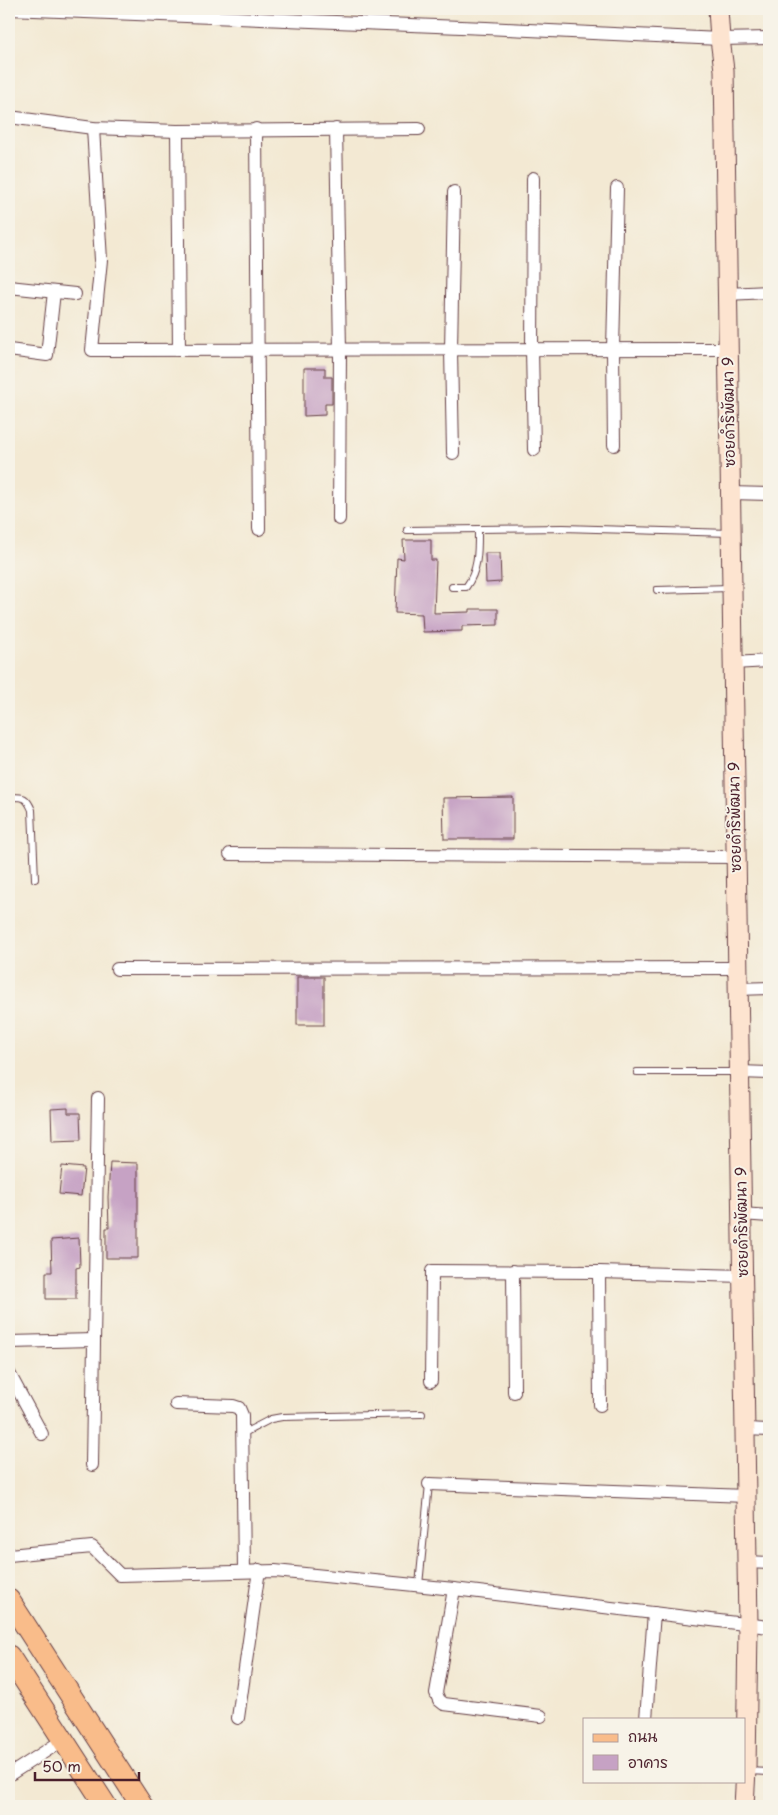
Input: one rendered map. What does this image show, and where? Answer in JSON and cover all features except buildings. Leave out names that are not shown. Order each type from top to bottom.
[{"type":"main road","points":[[9,1600],[142,1806]]},
{"type":"main road","points":[[9,1656],[106,1806]]},
{"type":"street","points":[[9,9],[720,39],[769,38]]},
{"type":"street","name":"ซอยดำริพัฒนา 9","points":[[718,9],[724,70],[740,1072],[748,1625],[746,1770]]},
{"type":"street","points":[[9,117],[93,128],[177,131],[419,129]]},
{"type":"street","points":[[93,128],[101,260],[92,350],[728,349]]},
{"type":"street","points":[[336,129],[340,350],[339,519]]},
{"type":"street","points":[[256,130],[259,529]]},
{"type":"street","points":[[177,131],[179,350]]},
{"type":"street","points":[[533,178],[532,350],[534,450]]},
{"type":"street","points":[[614,445],[613,349],[617,188]]},
{"type":"street","points":[[453,453],[451,350],[454,192]]},
{"type":"street","points":[[9,287],[75,294]]},
{"type":"street","points":[[9,350],[47,355],[54,292]]},
{"type":"street","points":[[727,294],[769,292]]},
{"type":"street","points":[[730,493],[769,494]]},
{"type":"street","points":[[733,663],[769,661]]},
{"type":"street","points":[[230,854],[736,858]]},
{"type":"street","points":[[117,969],[738,968]]},
{"type":"street","points":[[738,990],[769,988]]},
{"type":"street","points":[[740,1072],[769,1073]]},
{"type":"street","points":[[92,1465],[98,1098]]},
{"type":"street","points":[[742,1214],[769,1216]]},
{"type":"street","points":[[431,1381],[432,1271],[599,1272],[743,1276]]},
{"type":"street","points":[[513,1271],[514,1392]]},
{"type":"street","points":[[599,1272],[600,1405]]},
{"type":"street","points":[[9,1342],[94,1340]]},
{"type":"street","points":[[9,1373],[42,1434]]},
{"type":"street","points":[[176,1404],[233,1406],[239,1408],[242,1415],[244,1570]]},
{"type":"street","points":[[745,1429],[769,1430]]},
{"type":"street","points":[[429,1484],[746,1496]]},
{"type":"street","points":[[9,1555],[92,1547],[120,1575],[259,1570],[419,1585],[769,1627]]},
{"type":"street","points":[[747,1562],[769,1562]]},
{"type":"street","points":[[238,1718],[259,1570]]},
{"type":"street","points":[[454,1589],[436,1693],[439,1700],[444,1704],[541,1716]]},
{"type":"street","points":[[646,1718],[654,1613]]},
{"type":"street","points":[[9,1775],[63,1740]]},
{"type":"street","name":"ซอยดำริพัฒนา 9","points":[[744,1806],[745,1782]]},
{"type":"lane","points":[[452,588],[466,587],[474,573],[478,557],[478,528]]},
{"type":"lane","points":[[407,530],[562,528],[731,533]]},
{"type":"lane","points":[[657,590],[732,588]]},
{"type":"lane","points":[[9,797],[22,797],[28,801],[32,810],[35,878]]},
{"type":"lane","points":[[637,1072],[740,1072]]},
{"type":"lane","points":[[242,1434],[270,1419],[282,1417],[422,1414]]},
{"type":"lane","points":[[419,1585],[429,1484]]},
{"type":"lane","points":[[746,1770],[769,1772]]}]
